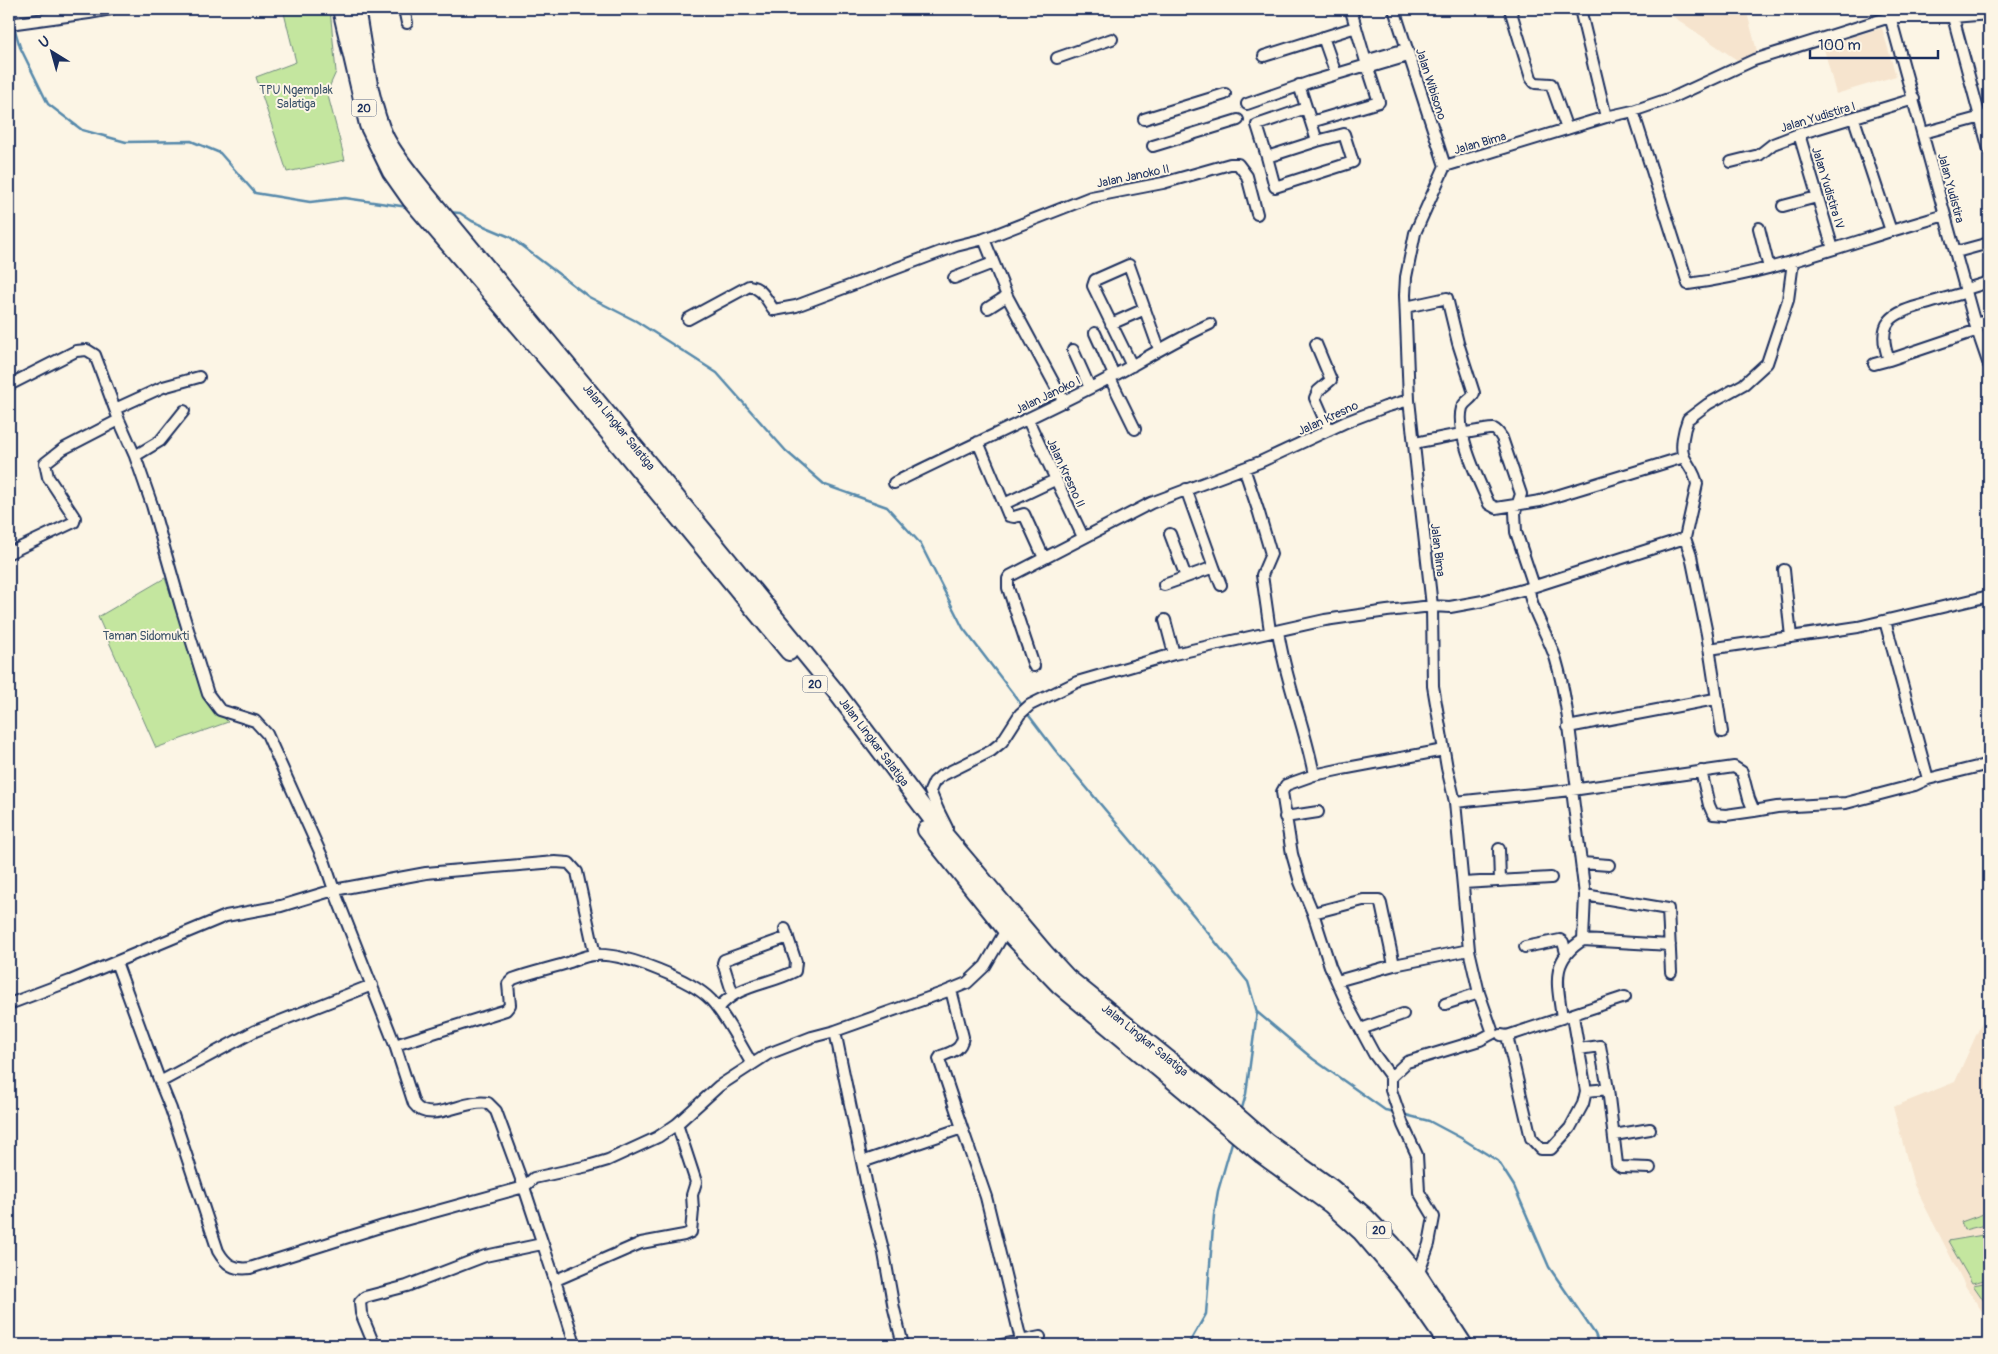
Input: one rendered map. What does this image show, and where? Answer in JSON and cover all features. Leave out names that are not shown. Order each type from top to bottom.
[{"type":"highway","name":"Jalan Lingkar Salatiga","points":[[341,9],[368,125],[391,172],[455,229],[824,677],[955,857]]},
{"type":"highway","name":"Jalan Lingkar Salatiga","points":[[356,9],[374,108],[386,138],[438,232],[571,387],[988,897],[1067,977],[1264,1148],[1332,1188],[1364,1215],[1392,1244],[1448,1345]]},
{"type":"highway","name":"Jalan Lingkar Salatiga","points":[[988,897],[1006,930],[1059,984],[1217,1106]]},
{"type":"highway","name":"Jalan Lingkar Salatiga","points":[[1413,1281],[1464,1345]]},
{"type":"street","points":[[9,24],[89,14],[111,9]]},
{"type":"street","points":[[404,9],[407,22]]},
{"type":"street","name":"Jalan Wibisono","points":[[1394,9],[1445,166]]},
{"type":"street","points":[[1510,9],[1531,78],[1535,83],[1551,84],[1567,129]]},
{"type":"street","points":[[1580,9],[1606,117]]},
{"type":"street","name":"Jalan Bima","points":[[1493,1033],[1479,993],[1469,950],[1455,802],[1432,686],[1432,606],[1409,400],[1406,276],[1415,233],[1445,166],[1493,153],[1606,117],[1633,111],[1674,97],[1754,60],[1889,13],[1953,17],[1989,14]]},
{"type":"street","name":"Jalan Yudistira","points":[[1889,13],[1966,290],[1989,362]]},
{"type":"street","points":[[1311,122],[1379,102],[1352,14]]},
{"type":"street","points":[[1953,17],[1985,116],[1989,150]]},
{"type":"street","points":[[1264,56],[1356,27]]},
{"type":"street","points":[[1323,37],[1336,74]]},
{"type":"street","points":[[1057,58],[1112,39]]},
{"type":"street","points":[[1248,104],[1336,74],[1367,65],[1374,66],[1407,53]]},
{"type":"street","points":[[1299,86],[1317,141]]},
{"type":"street","points":[[1144,119],[1225,94]]},
{"type":"street","name":"Jalan Yudistira I","points":[[1731,162],[1759,155],[1773,144],[1799,134],[1854,119],[1914,99]]},
{"type":"street","points":[[1267,156],[1344,134],[1353,162],[1275,187],[1257,125],[1306,108]]},
{"type":"street","points":[[1633,111],[1687,283],[1719,280],[1793,262],[1945,215]]},
{"type":"street","points":[[1923,133],[1985,116]]},
{"type":"street","points":[[1854,119],[1891,232]]},
{"type":"street","points":[[1153,146],[1238,120]]},
{"type":"street","name":"Jalan Yudistira IV","points":[[1799,134],[1834,249]]},
{"type":"street","name":"Jalan Janoko II","points":[[688,319],[749,286],[756,287],[762,292],[774,310],[778,311],[796,306],[956,246],[984,239],[1091,197],[1163,183],[1234,164],[1241,166],[1244,171],[1257,214]]},
{"type":"street","points":[[1783,206],[1817,197]]},
{"type":"street","points":[[1759,228],[1769,268]]},
{"type":"street","points":[[984,239],[1007,296],[1064,402]]},
{"type":"street","points":[[1956,252],[1989,243]]},
{"type":"street","points":[[1722,732],[1709,649],[1691,556],[1685,538],[1697,484],[1696,475],[1684,457],[1683,441],[1688,419],[1708,404],[1744,384],[1767,363],[1788,300],[1793,262]]},
{"type":"street","points":[[954,278],[993,263]]},
{"type":"street","points":[[1132,366],[1093,283],[1095,280],[1129,265],[1159,349]]},
{"type":"street","points":[[1889,360],[1884,341],[1885,330],[1892,317],[1904,310],[1989,282]]},
{"type":"street","points":[[988,308],[1007,296]]},
{"type":"street","points":[[1406,307],[1447,298],[1458,343],[1474,393],[1462,407],[1462,435],[1489,504],[1496,508],[1547,499],[1684,457]]},
{"type":"street","points":[[1111,324],[1145,310]]},
{"type":"street","points":[[1874,364],[1977,327],[1989,320]]},
{"type":"street","name":"Jalan Janoko I","points":[[894,483],[1064,402],[1132,366],[1159,349],[1210,324]]},
{"type":"street","points":[[1095,333],[1135,429]]},
{"type":"street","points":[[1316,344],[1331,380],[1318,391],[1316,398],[1329,430]]},
{"type":"street","points":[[9,385],[71,353],[87,350],[95,355],[119,420],[135,456],[152,505],[180,607],[208,694],[220,710],[255,721],[267,734],[325,863],[395,1045],[411,1096],[418,1109],[428,1114],[477,1102],[488,1103],[492,1106],[524,1187],[542,1244],[556,1280],[575,1345]]},
{"type":"street","points":[[1073,350],[1090,388]]},
{"type":"street","points":[[115,409],[163,387],[199,376]]},
{"type":"street","name":"Jalan Kresno","points":[[1034,666],[1007,584],[1010,576],[1150,503],[1260,462],[1378,409],[1409,400]]},
{"type":"street","points":[[135,456],[160,441],[184,411]]},
{"type":"street","points":[[9,553],[74,522],[75,518],[48,476],[45,463],[63,449],[119,420]]},
{"type":"street","name":"Jalan Kresno II","points":[[1028,420],[1083,537]]},
{"type":"street","points":[[1415,443],[1462,435],[1488,428],[1495,429],[1498,432],[1520,488],[1521,499],[1515,512],[1516,532],[1532,587],[1529,595],[1555,657],[1568,727],[1585,895],[1583,940]]},
{"type":"street","points":[[978,442],[1011,517],[1024,514],[1044,558]]},
{"type":"street","points":[[1244,468],[1271,554],[1263,570],[1262,580],[1274,631],[1300,715],[1314,775]]},
{"type":"street","points":[[1004,504],[1055,480]]},
{"type":"street","points":[[1186,489],[1221,585]]},
{"type":"street","points":[[1170,534],[1186,577]]},
{"type":"street","points":[[955,857],[930,791],[934,782],[941,776],[991,751],[1002,742],[1020,714],[1030,705],[1077,682],[1174,654],[1274,631],[1355,615],[1432,606],[1450,607],[1483,601],[1685,538]]},
{"type":"street","points":[[1164,585],[1214,567]]},
{"type":"street","points":[[1784,570],[1791,637]]},
{"type":"street","points":[[1709,649],[1885,621],[1989,596]]},
{"type":"street","points":[[1165,620],[1174,654]]},
{"type":"street","points":[[1885,621],[1928,779]]},
{"type":"street","points":[[1568,727],[1716,698]]},
{"type":"street","points":[[1413,1281],[1429,1244],[1434,1217],[1419,1192],[1417,1155],[1403,1125],[1391,1090],[1391,1077],[1377,1059],[1347,1004],[1330,966],[1292,854],[1282,798],[1283,788],[1291,782],[1314,775],[1383,760],[1444,750]]},
{"type":"street","points":[[1701,771],[1713,814],[1726,815],[1776,807],[1846,804],[1920,784],[1928,779],[1989,764]]},
{"type":"street","points":[[1455,802],[1574,790],[1728,767],[1738,768],[1744,776],[1749,799],[1754,811]]},
{"type":"street","points":[[1285,817],[1318,812]]},
{"type":"street","points":[[1498,849],[1500,881]]},
{"type":"street","points":[[9,1004],[226,916],[281,906],[334,890],[426,873],[565,862],[572,865],[577,872],[595,955]]},
{"type":"street","points":[[1582,863],[1609,865]]},
{"type":"street","points":[[1463,883],[1551,878]]},
{"type":"street","points":[[1585,895],[1635,904],[1666,907],[1668,909],[1671,972]]},
{"type":"street","points":[[1312,913],[1363,900],[1379,900],[1394,964]]},
{"type":"street","points":[[116,962],[171,1109],[216,1245],[223,1260],[235,1268],[250,1268],[383,1226],[524,1187],[534,1178],[588,1166],[627,1152],[658,1137],[677,1124],[720,1086],[752,1064],[786,1046],[835,1032],[967,983],[979,973],[991,957],[1006,930]]},
{"type":"street","points":[[718,1009],[733,995],[783,978],[796,971],[796,962],[787,933],[724,960],[723,963],[733,995]]},
{"type":"street","points":[[1525,947],[1560,940],[1564,942],[1566,953]]},
{"type":"street","points":[[1562,1018],[1557,980],[1560,962],[1566,953],[1583,940],[1670,946]]},
{"type":"street","points":[[1337,981],[1394,964],[1469,950]]},
{"type":"street","points":[[395,1045],[504,1011],[509,1007],[508,984],[510,981],[595,955],[611,956],[630,961],[676,978],[703,993],[718,1009],[752,1064]]},
{"type":"street","points":[[160,1082],[255,1030],[372,985]]},
{"type":"street","points":[[951,990],[963,1037],[962,1044],[939,1059],[986,1197],[1021,1340]]},
{"type":"street","points":[[1445,1004],[1479,993]]},
{"type":"street","points":[[1391,1077],[1406,1062],[1480,1040],[1493,1033],[1507,1036],[1625,998]]},
{"type":"street","points":[[1361,1029],[1403,1014]]},
{"type":"street","points":[[1507,1036],[1528,1130],[1535,1145],[1541,1149],[1550,1149],[1570,1128],[1583,1104],[1586,1091],[1573,1016]]},
{"type":"street","points":[[835,1032],[903,1345]]},
{"type":"street","points":[[1579,1049],[1600,1046],[1608,1089],[1618,1166],[1650,1168]]},
{"type":"street","points":[[1586,1091],[1608,1089]]},
{"type":"street","points":[[556,1280],[641,1243],[691,1232],[692,1195],[696,1182],[677,1124]]},
{"type":"street","points":[[862,1162],[962,1128]]},
{"type":"street","points":[[1614,1135],[1650,1129]]},
{"type":"street","points":[[374,1345],[360,1313],[360,1302],[365,1297],[407,1286],[485,1256],[542,1244]]},
{"type":"street","points":[[1001,1345],[1040,1337]]},
{"type":"shaded area","points":[[1662,9],[1746,9],[1758,55],[1740,62]]},
{"type":"shaded area","points":[[1882,28],[1896,76],[1836,94],[1823,45]]},
{"type":"shaded area","points":[[1989,1018],[1989,1322],[1966,1287],[1914,1185],[1893,1107],[1955,1082],[1983,1020]]},
{"type":"green space","name":"TPU Ngemplak Salatiga","points":[[283,9],[330,9],[336,72],[327,92],[345,160],[287,172],[256,77],[296,62]]},
{"type":"green space","name":"Taman Sidomukti","points":[[165,578],[209,703],[228,722],[156,748],[98,617]]},
{"type":"green space","points":[[1989,1212],[1989,1224],[1964,1230],[1961,1222]]},
{"type":"green space","points":[[1989,1234],[1989,1279],[1972,1283],[1948,1241]]},
{"type":"green space","points":[[1989,1282],[1989,1308],[1973,1285]]},
{"type":"waterway","points":[[9,9],[13,22]]},
{"type":"waterway","points":[[14,27],[20,47],[48,104],[82,130],[126,142],[191,141],[220,153],[255,193],[310,202],[345,198],[408,207]]},
{"type":"waterway","points":[[448,212],[460,213],[472,221],[510,237],[589,297],[636,321],[717,373],[786,451],[825,485],[887,507],[920,543],[963,628],[1024,708]]},
{"type":"waterway","points":[[1027,713],[1055,750],[1248,982],[1257,1012],[1246,1094],[1241,1112]]},
{"type":"waterway","points":[[1257,1012],[1313,1059],[1385,1110],[1395,1112]]},
{"type":"waterway","points":[[1402,1114],[1429,1121],[1498,1161],[1514,1186],[1549,1267],[1595,1334],[1599,1345]]},
{"type":"waterway","points":[[1188,1345],[1206,1314],[1214,1215],[1218,1191],[1233,1139]]}]
